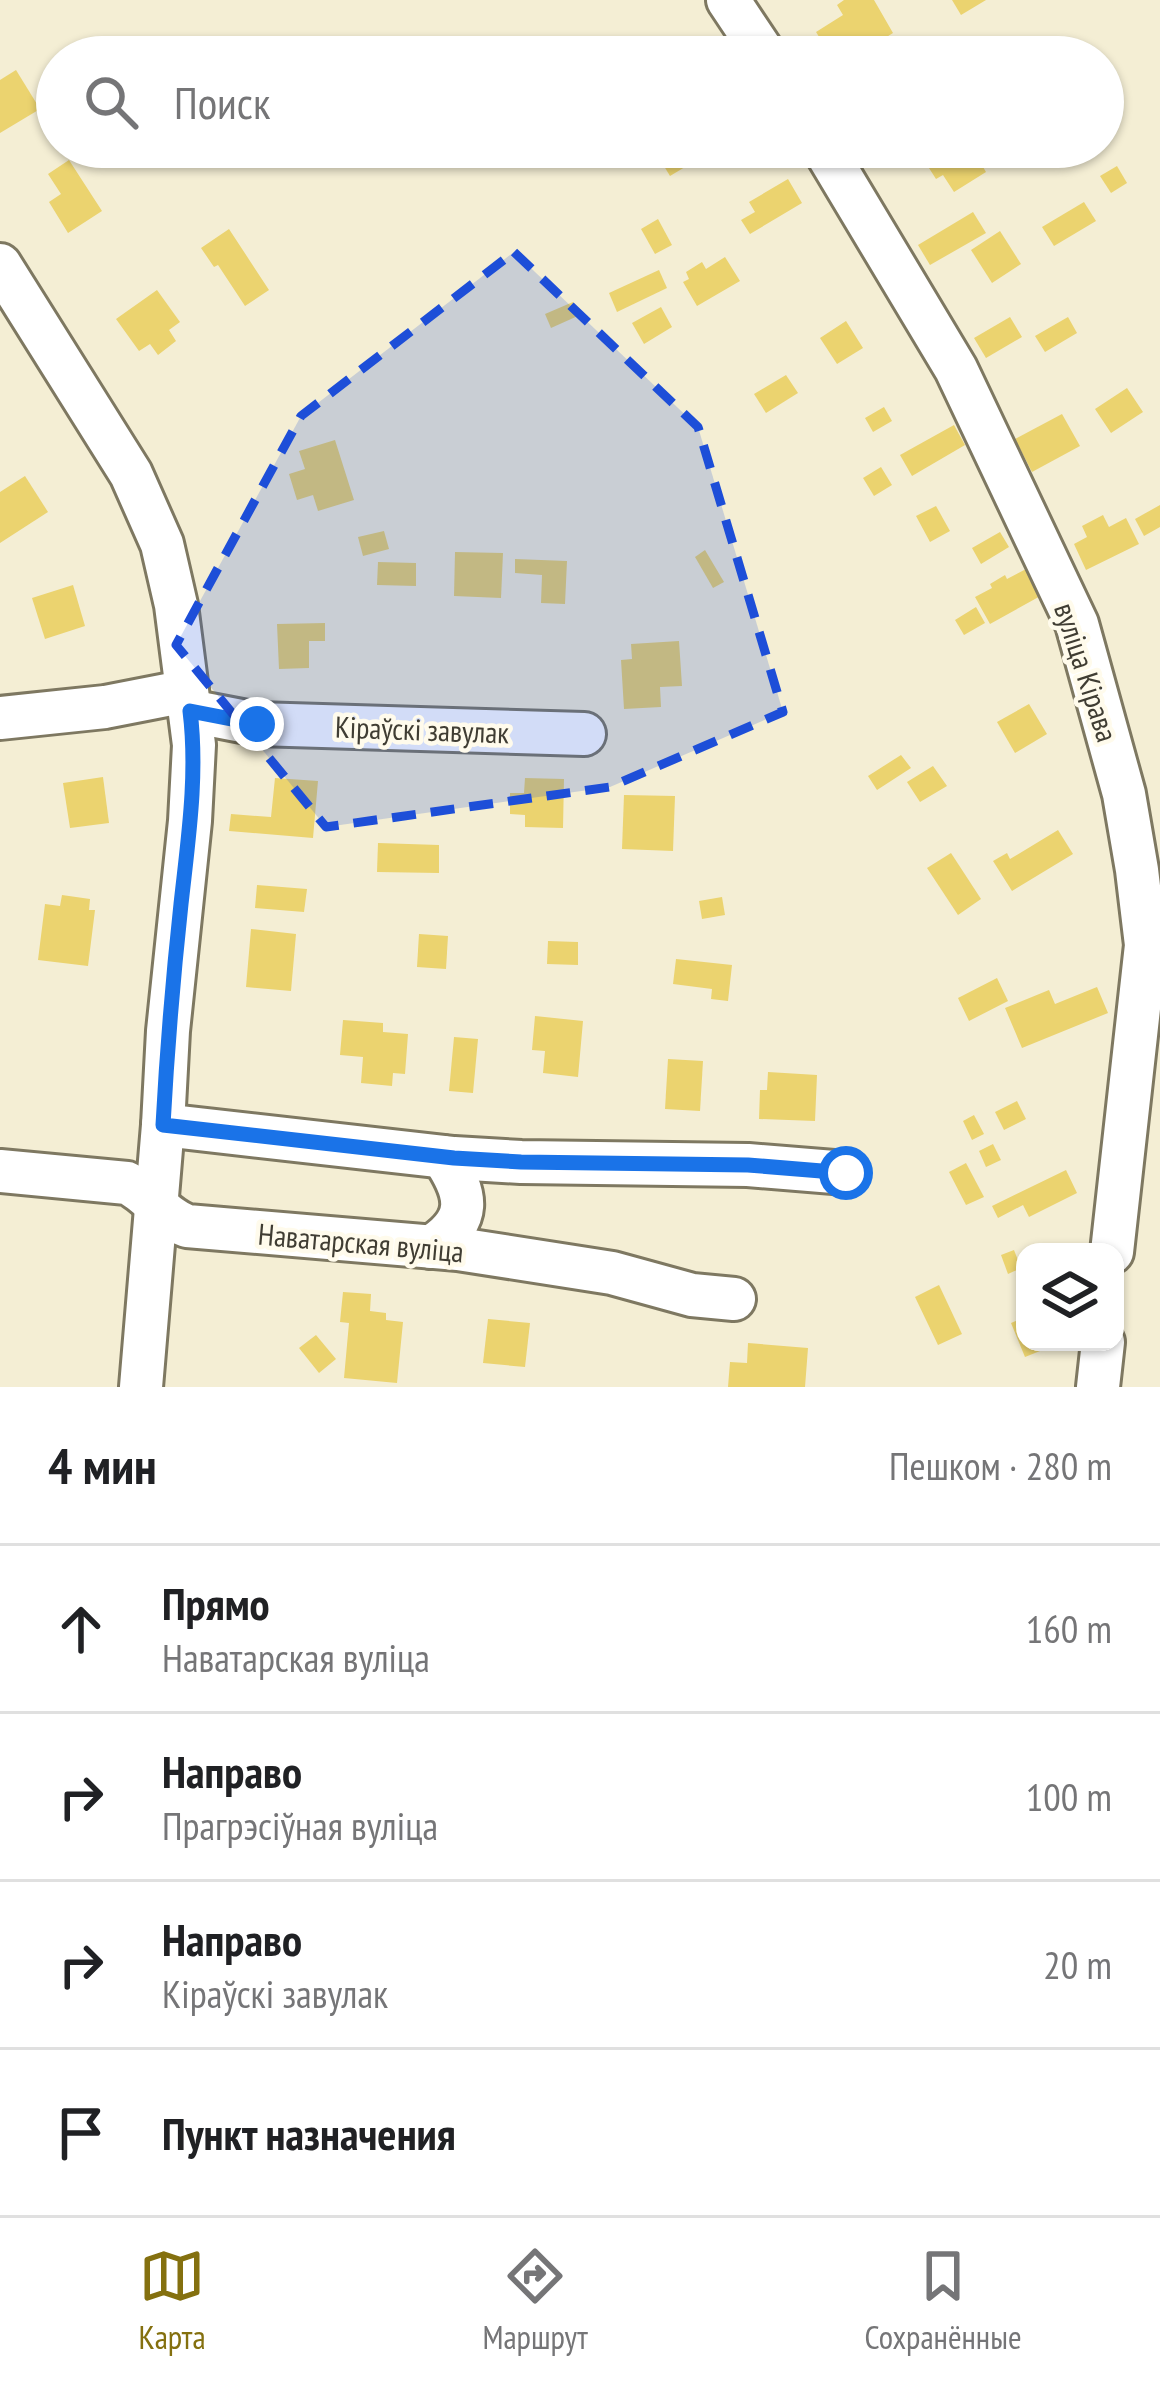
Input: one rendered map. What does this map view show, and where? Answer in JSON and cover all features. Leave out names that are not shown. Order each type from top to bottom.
[{"type":"street","points":[[728,0],[752,36]]},
{"type":"street","name":"вуліца Кірава","points":[[836,168],[956,369],[1077,624],[1124,794],[1146,945],[1113,1243]]},
{"type":"street","points":[[0,265],[131,475],[162,544],[176,605],[194,746],[141,1387]]},
{"type":"street","points":[[0,718],[188,701]]},
{"type":"street","name":"Кіраўскі завулак","points":[[188,701],[257,724],[584,734]]},
{"type":"street","points":[[163,1125],[442,1157],[748,1165],[846,1173]]},
{"type":"street","points":[[431,1247],[449,1236],[460,1220],[460,1184],[442,1157]]},
{"type":"street","name":"Наватарская вуліца","points":[[0,1171],[127,1183],[169,1218],[187,1226],[431,1247],[612,1273],[692,1295],[734,1299]]},
{"type":"street","points":[[1098,1387],[1102,1351]]},
{"type":"highlighted area","points":[[514,252],[698,427],[783,712],[610,787],[326,827],[176,645],[301,416]]},
{"type":"building","points":[[844,0],[874,0],[893,33],[819,36],[816,32],[843,15],[837,5]]},
{"type":"building","points":[[952,0],[986,0],[961,15]]},
{"type":"building","points":[[16,70],[36,102],[36,111],[0,133],[0,80]]},
{"type":"building","points":[[57,168],[74,168],[102,211],[68,233],[49,202],[61,194],[48,174]]},
{"type":"building","points":[[929,168],[984,168],[986,172],[954,192],[943,175],[936,179]]},
{"type":"building","points":[[1118,168],[1127,183],[1111,193],[1100,176]]},
{"type":"building","points":[[788,179],[802,203],[750,234],[741,220],[755,212],[749,202]]},
{"type":"building","points":[[1084,202],[1096,221],[1054,246],[1042,227]]},
{"type":"building","points":[[973,212],[986,233],[930,265],[918,245]]},
{"type":"building","points":[[658,219],[672,245],[655,254],[641,229]]},
{"type":"building","points":[[229,229],[269,290],[245,306],[201,248]]},
{"type":"building","points":[[1000,231],[1021,264],[992,283],[971,250]]},
{"type":"building","points":[[725,257],[740,281],[697,306],[683,282],[689,279],[686,272],[702,262],[706,269]]},
{"type":"building","points":[[659,270],[667,288],[617,312],[609,293]]},
{"type":"building","points":[[157,290],[180,322],[169,330],[176,341],[158,355],[150,344],[139,351],[116,319]]},
{"type":"building","points":[[573,302],[580,315],[551,328],[545,314]]},
{"type":"building","points":[[661,307],[672,327],[644,344],[632,323]]},
{"type":"building","points":[[1010,317],[1022,337],[986,358],[974,338]]},
{"type":"building","points":[[1068,317],[1077,333],[1045,352],[1035,336]]},
{"type":"building","points":[[846,321],[863,348],[837,364],[820,338]]},
{"type":"building","points":[[786,375],[798,393],[766,413],[754,394]]},
{"type":"building","points":[[1127,388],[1143,412],[1111,433],[1095,409]]},
{"type":"building","points":[[884,407],[892,421],[873,432],[865,418]]},
{"type":"building","points":[[1062,414],[1080,446],[1032,472],[1015,439]]},
{"type":"building","points":[[954,425],[965,445],[912,476],[900,455]]},
{"type":"building","points":[[335,440],[354,500],[318,511],[313,495],[297,500],[289,474],[305,469],[299,451]]},
{"type":"building","points":[[881,467],[892,485],[874,496],[863,478]]},
{"type":"building","points":[[25,476],[48,512],[0,543],[0,492]]},
{"type":"building","points":[[1160,505],[1160,527],[1144,536],[1135,519]]},
{"type":"building","points":[[936,506],[950,531],[930,542],[916,516]]},
{"type":"building","points":[[1103,515],[1109,527],[1126,518],[1139,544],[1086,570],[1074,544],[1087,537],[1082,526]]},
{"type":"building","points":[[384,531],[389,549],[363,556],[358,537]]},
{"type":"building","points":[[1000,532],[1009,547],[981,564],[972,548]]},
{"type":"building","points":[[705,550],[724,582],[713,588],[695,557]]},
{"type":"building","points":[[455,552],[503,553],[501,598],[454,596]]},
{"type":"building","points":[[515,559],[567,561],[565,604],[541,603],[542,575],[515,573]]},
{"type":"building","points":[[378,562],[416,563],[416,586],[377,585]]},
{"type":"building","points":[[1028,568],[1044,594],[990,624],[975,597],[1005,575],[1007,579]]},
{"type":"building","points":[[73,585],[85,626],[45,639],[32,598]]},
{"type":"building","points":[[976,607],[985,623],[964,635],[955,620]]},
{"type":"building","points":[[325,623],[325,641],[309,641],[309,668],[279,669],[277,624]]},
{"type":"building","points":[[679,641],[682,686],[660,687],[661,707],[624,709],[621,660],[632,659],[631,644]]},
{"type":"building","points":[[1029,704],[1047,734],[1015,753],[997,722]]},
{"type":"building","points":[[901,755],[911,768],[877,790],[868,776]]},
{"type":"building","points":[[933,766],[947,786],[920,802],[907,782]]},
{"type":"building","points":[[103,777],[109,823],[70,828],[63,783]]},
{"type":"building","points":[[275,778],[318,781],[313,838],[229,831],[231,814],[271,817]]},
{"type":"building","points":[[525,778],[564,779],[563,828],[525,827],[525,815],[510,814],[510,793],[524,793]]},
{"type":"building","points":[[624,795],[675,796],[673,851],[622,849]]},
{"type":"building","points":[[1058,830],[1073,854],[1012,891],[993,861],[1007,853],[1010,859]]},
{"type":"building","points":[[378,843],[439,845],[439,873],[377,872]]},
{"type":"building","points":[[951,853],[981,899],[958,915],[927,868]]},
{"type":"building","points":[[257,885],[307,889],[304,912],[255,908]]},
{"type":"building","points":[[62,895],[90,899],[89,910],[95,910],[88,966],[38,960],[45,904],[60,906]]},
{"type":"building","points":[[722,897],[725,915],[702,919],[699,901]]},
{"type":"building","points":[[251,929],[296,934],[291,991],[246,987]]},
{"type":"building","points":[[419,934],[448,936],[446,969],[417,967]]},
{"type":"building","points":[[548,941],[578,942],[578,965],[547,964]]},
{"type":"building","points":[[676,959],[732,965],[728,1001],[711,999],[712,989],[673,984]]},
{"type":"building","points":[[997,978],[1008,1001],[969,1021],[958,998]]},
{"type":"building","points":[[1097,987],[1108,1013],[1022,1048],[1005,1008],[1049,990],[1055,1004]]},
{"type":"building","points":[[535,1016],[583,1021],[578,1077],[543,1073],[545,1051],[532,1050]]},
{"type":"building","points":[[343,1020],[383,1023],[383,1032],[408,1034],[405,1074],[393,1073],[392,1086],[361,1083],[363,1057],[340,1055]]},
{"type":"building","points":[[454,1037],[478,1039],[473,1093],[449,1091]]},
{"type":"building","points":[[668,1059],[703,1061],[700,1111],[665,1109]]},
{"type":"building","points":[[768,1072],[817,1075],[815,1121],[759,1119],[760,1090],[767,1090]]},
{"type":"building","points":[[1017,1101],[1026,1119],[1004,1130],[995,1112]]},
{"type":"building","points":[[974,1115],[984,1134],[972,1140],[963,1121]]},
{"type":"building","points":[[993,1144],[1001,1160],[986,1167],[979,1151]]},
{"type":"building","points":[[966,1163],[984,1197],[966,1205],[949,1172]]},
{"type":"building","points":[[1066,1170],[1077,1193],[1029,1217],[1023,1205],[998,1218],[992,1206]]},
{"type":"building","points":[[1014,1250],[1016,1270],[1008,1274],[1001,1255]]},
{"type":"building","points":[[939,1285],[962,1334],[938,1345],[915,1297]]},
{"type":"building","points":[[343,1292],[371,1294],[370,1311],[403,1322],[397,1383],[344,1378],[349,1323],[340,1322]]},
{"type":"building","points":[[488,1319],[530,1323],[525,1367],[483,1363]]},
{"type":"building","points":[[316,1335],[336,1359],[319,1373],[299,1348]]},
{"type":"building","points":[[748,1343],[808,1348],[805,1387],[728,1387],[730,1362],[747,1363]]},
{"type":"route","points":[[257,724],[190,711],[194,746],[190,821],[163,1125],[454,1158],[748,1165],[846,1173]]}]
